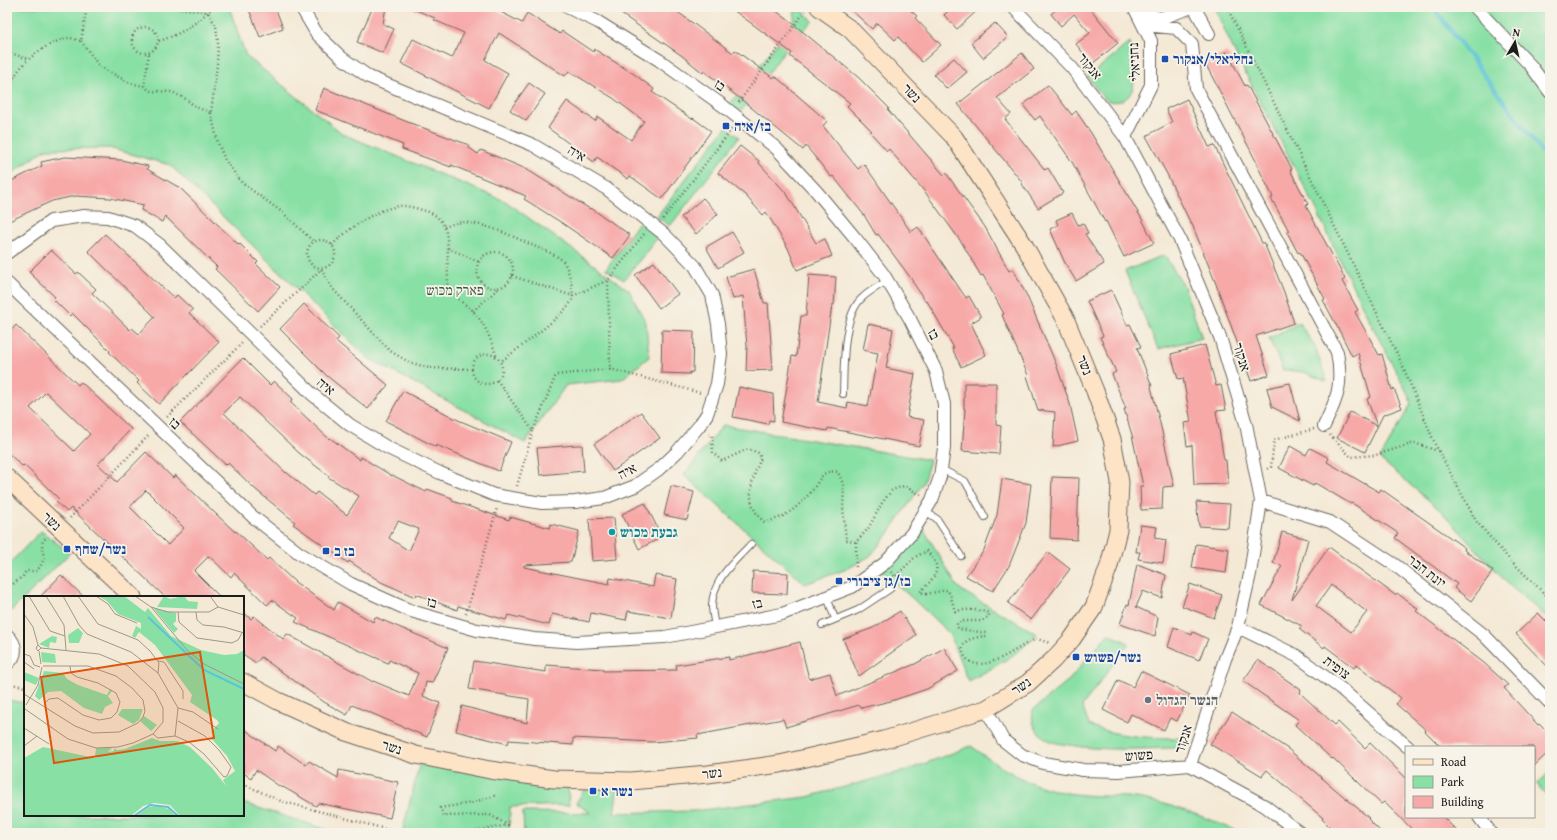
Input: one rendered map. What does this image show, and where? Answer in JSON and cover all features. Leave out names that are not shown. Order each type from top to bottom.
[{"type":"street","name":"איה","points":[[7,253],[51,221],[84,216],[108,216],[135,226],[160,245],[312,394],[350,425],[388,448],[440,473],[494,495],[542,503],[575,502],[604,498],[635,486],[658,469],[678,452],[699,426],[707,414],[717,384],[721,354],[718,324],[712,295],[695,266],[666,235],[607,189],[533,145],[369,77],[342,58],[317,34],[301,7]]},
{"type":"street","name":"בז","points":[[7,283],[252,516],[299,553],[351,584],[404,608],[477,630],[534,639],[577,642],[665,637],[782,614],[856,584],[885,563],[912,533],[932,500],[940,477],[944,448],[944,404],[936,371],[910,319],[888,281],[856,239],[812,187],[776,148],[659,60],[598,22],[567,7]]},
{"type":"street","name":"נשר","points":[[244,683],[278,701],[346,732],[416,754],[490,770],[562,779],[631,782],[708,774],[780,764],[884,740],[986,709],[1028,683],[1072,639],[1094,607],[1110,566],[1118,530],[1120,482],[1112,439],[1096,391],[1065,318],[1024,245],[954,137],[850,29],[819,7]]},
{"type":"street","name":"אנקור","points":[[1013,7],[1072,68],[1126,137],[1180,240],[1220,337],[1246,424],[1261,501],[1250,574],[1238,627],[1225,659],[1190,765]]},
{"type":"street","points":[[1135,9],[1161,18],[1193,7],[1208,34]]},
{"type":"street","points":[[1475,7],[1531,66],[1550,92]]},
{"type":"street","name":"נחניאלי","points":[[1126,137],[1151,85],[1151,42],[1135,9]]},
{"type":"street","points":[[1143,25],[1176,28],[1192,44],[1196,89],[1337,352],[1340,369],[1340,385],[1334,406],[1323,426]]},
{"type":"street","name":"נשר","points":[[7,478],[132,596]]},
{"type":"street","name":"יונת הבר","points":[[1261,501],[1330,522],[1395,565],[1484,635],[1550,703]]},
{"type":"street","name":"צופית","points":[[1238,627],[1297,656],[1340,688],[1407,746]]},
{"type":"street","points":[[7,635],[14,643],[15,652],[12,661],[7,664]]},
{"type":"street","name":"פשוש","points":[[986,709],[1003,740],[1022,755],[1043,763],[1083,770],[1119,771],[1190,765]]},
{"type":"street","points":[[1190,765],[1265,806],[1300,833]]},
{"type":"street","points":[[1480,818],[1491,833]]},
{"type":"lane","points":[[843,394],[848,326],[854,307],[862,298],[888,281]]},
{"type":"lane","points":[[941,469],[965,481],[985,517]]},
{"type":"lane","points":[[925,511],[937,520],[961,556]]},
{"type":"lane","points":[[715,627],[712,607],[713,592],[719,579],[751,544]]},
{"type":"lane","points":[[822,625],[858,610],[890,589]]},
{"type":"lane","points":[[827,597],[835,620]]},
{"type":"path","points":[[81,41],[87,7]]},
{"type":"path","points":[[171,7],[208,12]]},
{"type":"path","points":[[159,41],[174,37],[191,27],[213,7]]},
{"type":"path","points":[[512,276],[573,296],[608,280],[654,226],[735,116],[808,7]]},
{"type":"path","points":[[1227,7],[1399,357],[1439,451],[1476,521],[1509,559],[1550,599]]},
{"type":"path","points":[[208,12],[216,26],[218,42],[217,65],[211,113],[218,143],[225,160],[242,183],[282,212],[314,242]]},
{"type":"path","points":[[149,27],[156,33],[159,41],[156,49],[149,53],[140,52],[133,46],[132,37],[134,33],[141,28],[149,27]]},
{"type":"path","points":[[7,96],[10,93],[15,74],[29,59],[46,46],[70,38],[81,41],[100,67],[130,83],[144,86],[150,91],[172,92],[196,107],[211,113]]},
{"type":"path","points":[[7,52],[29,59]]},
{"type":"path","points":[[144,86],[149,53]]},
{"type":"path","points":[[332,245],[342,235],[372,214],[400,206],[430,212],[442,221],[444,227],[448,248],[448,286],[458,299],[472,311],[488,332],[497,358],[500,362],[502,371],[497,380],[493,383],[483,384],[475,378],[472,369],[475,360],[483,354],[488,354],[497,358]]},
{"type":"path","points":[[444,227],[457,223],[488,228],[550,253],[562,260],[568,270],[573,296],[572,301],[567,308],[500,362]]},
{"type":"path","points":[[323,240],[332,245],[335,258],[330,266],[321,269],[312,266],[307,258],[308,248],[314,242],[323,240]]},
{"type":"path","points":[[448,248],[479,262]]},
{"type":"path","points":[[472,311],[504,285],[512,276],[511,264],[504,255],[493,252],[487,254],[479,262],[477,268],[479,279],[488,287],[499,288]]},
{"type":"path","points":[[321,269],[332,288],[390,351],[409,362],[429,368],[472,369]]},
{"type":"path","points":[[608,280],[610,368]]},
{"type":"path","points":[[513,498],[533,431],[556,375],[610,368],[713,396]]},
{"type":"path","points":[[497,380],[533,431]]},
{"type":"path","points":[[699,426],[712,435],[713,453],[722,461],[748,449],[759,453],[761,458],[754,476],[750,501],[755,514],[764,522],[776,520],[790,513],[811,493],[824,474],[832,471],[838,472],[844,486],[843,508],[846,540],[856,542]]},
{"type":"path","points":[[1255,475],[1271,467],[1274,440],[1323,426],[1351,457],[1376,455],[1414,443],[1439,451]]},
{"type":"path","points":[[856,584],[856,542],[868,528],[882,503],[892,490],[904,486],[932,500]]},
{"type":"path","points":[[462,626],[501,496]]},
{"type":"path","points":[[888,569],[895,577],[915,557],[927,551],[936,565],[936,571],[930,581],[920,592],[926,594],[947,590],[950,594],[955,611],[968,609],[981,610],[989,613],[989,616],[982,621],[964,620],[957,623],[957,627],[959,629],[986,633],[985,636],[967,641],[964,644],[963,650],[966,659],[969,662],[984,664],[999,659],[1037,639],[1042,639],[1062,650]]},
{"type":"path","points":[[7,683],[24,687]]},
{"type":"path","points":[[244,784],[281,801],[389,830],[418,833]]},
{"type":"path","points":[[440,833],[476,831],[508,825],[490,815],[444,816],[440,808],[471,803],[498,795]]},
{"type":"green space","name":"פארק מכוש","points":[[13,7],[229,7],[246,56],[343,134],[505,201],[629,290],[646,323],[649,357],[622,379],[566,385],[525,443],[368,358],[170,165],[109,148],[46,149],[7,177],[7,17]]},
{"type":"green space","points":[[795,7],[799,7],[813,21],[790,43],[742,110],[726,109],[794,21]]},
{"type":"green space","points":[[1214,7],[1550,7],[1550,620],[1509,585],[1441,511],[1380,459],[1411,404],[1409,396],[1365,312],[1314,205],[1236,55]]},
{"type":"green space","points":[[1130,42],[1134,66],[1134,84],[1127,98],[1114,102],[1108,101],[1088,77]]},
{"type":"green space","points":[[726,127],[739,137],[670,226],[657,216]]},
{"type":"green space","points":[[639,222],[658,237],[624,280],[606,269]]},
{"type":"green space","points":[[1164,255],[1183,284],[1202,338],[1158,349],[1125,271]]},
{"type":"green space","points":[[1299,323],[1315,346],[1327,382],[1304,372],[1283,370],[1269,338]]},
{"type":"green space","points":[[723,425],[930,460],[923,483],[887,536],[870,556],[847,569],[805,584],[684,475]]},
{"type":"green space","points":[[924,530],[957,586],[964,592],[1037,634],[1030,642],[1013,655],[968,681],[949,633],[879,569]]},
{"type":"green space","points":[[41,531],[70,553],[26,596],[24,596],[24,598],[7,615],[7,566]]},
{"type":"green space","points":[[1108,634],[1129,643],[1082,706],[1089,725],[1113,733],[1125,735],[1188,738],[1186,744],[1174,748],[1147,749],[1082,747],[1060,744],[1051,741],[1041,735],[1036,729],[1032,718],[1033,710],[1070,679]]},
{"type":"green space","points":[[7,700],[24,703],[24,816],[244,816],[244,803],[337,833],[7,833]]},
{"type":"green space","points":[[971,746],[1010,772],[1037,785],[1066,793],[1091,796],[1139,798],[1172,806],[1241,833],[524,833],[523,812],[591,813],[576,803],[589,783],[618,788],[614,813],[693,811],[807,797],[908,770]]},
{"type":"green space","points":[[420,762],[568,785],[569,805],[510,807],[509,833],[402,833]]},
{"type":"green space","points":[[1550,772],[1550,801],[1537,784]]},
{"type":"building","points":[[248,7],[275,7],[283,28],[260,37]]},
{"type":"building","points":[[373,7],[386,7],[383,24],[394,29],[383,53],[357,42]]},
{"type":"building","points":[[409,7],[491,7],[522,23],[527,13],[560,34],[562,31],[593,52],[594,49],[634,74],[654,89],[652,92],[711,131],[662,199],[630,176],[628,179],[597,157],[594,162],[548,128],[567,101],[595,121],[598,117],[631,140],[644,121],[613,98],[569,71],[565,76],[499,33],[485,60],[508,73],[489,108],[401,63],[413,39],[452,58],[464,33]]},
{"type":"building","points":[[611,7],[671,7],[733,53],[735,50],[773,78],[775,76],[827,121],[823,126],[858,169],[864,164],[911,232],[918,227],[966,298],[969,296],[981,317],[971,323],[986,355],[961,367],[952,348],[954,348],[927,301],[926,302],[913,281],[878,234],[876,235],[864,215],[833,176],[831,177],[806,146],[803,150],[704,71],[703,73],[681,55]]},
{"type":"building","points":[[729,7],[771,7],[791,22],[859,78],[889,108],[888,110],[944,175],[946,173],[985,227],[1009,271],[1013,269],[1027,296],[1056,364],[1070,404],[1078,441],[1053,447],[1055,412],[1038,410],[1027,376],[1028,375],[1002,315],[1004,314],[983,275],[981,276],[962,243],[925,192],[889,149],[887,151],[870,132],[872,131],[847,106],[850,103],[790,56],[792,53]]},
{"type":"building","points":[[848,7],[907,7],[917,16],[915,18],[941,45],[922,62],[898,37],[895,40],[877,23],[872,29]]},
{"type":"building","points":[[952,7],[981,7],[957,29],[944,15]]},
{"type":"building","points":[[1059,7],[1089,7],[1118,43],[1092,64],[1076,44],[1090,33],[1074,14],[1061,26],[1051,14]]},
{"type":"building","points":[[995,23],[1008,37],[983,58],[971,43]]},
{"type":"building","points":[[1227,52],[1245,86],[1247,85],[1292,169],[1290,170],[1308,204],[1306,206],[1345,279],[1342,281],[1358,310],[1355,312],[1379,355],[1382,354],[1392,390],[1394,389],[1402,408],[1383,415],[1365,452],[1337,438],[1350,412],[1377,426],[1367,399],[1371,397],[1358,353],[1352,356],[1323,300],[1325,299],[1300,252],[1298,253],[1287,232],[1289,231],[1271,198],[1273,197],[1257,163],[1205,63]]},
{"type":"building","points":[[1022,53],[1034,69],[997,98],[1011,114],[1005,119],[1045,170],[1048,168],[1063,193],[1038,208],[1022,184],[1023,183],[958,104]]},
{"type":"building","points":[[954,58],[967,72],[947,89],[934,75]]},
{"type":"building","points":[[529,83],[545,94],[526,121],[510,110]]},
{"type":"building","points":[[1048,85],[1072,115],[1076,111],[1091,133],[1143,221],[1154,243],[1124,257],[1106,221],[1105,222],[1072,162],[1040,116],[1035,120],[1023,105]]},
{"type":"building","points":[[324,88],[469,145],[468,147],[478,154],[481,150],[526,169],[590,209],[591,208],[630,235],[613,258],[524,199],[526,196],[451,165],[451,167],[402,149],[403,145],[315,110]]},
{"type":"building","points":[[1187,99],[1209,147],[1214,145],[1262,243],[1264,243],[1284,292],[1294,323],[1256,336],[1269,375],[1251,381],[1216,284],[1192,224],[1146,136],[1172,122],[1166,109]]},
{"type":"building","points":[[740,146],[759,161],[759,163],[787,194],[816,243],[825,239],[832,256],[797,270],[788,248],[766,212],[763,215],[745,195],[718,173]]},
{"type":"building","points":[[65,157],[121,160],[148,166],[147,169],[180,188],[239,245],[240,244],[258,262],[256,264],[280,287],[258,311],[215,269],[217,267],[165,216],[162,222],[141,210],[144,205],[110,198],[75,196],[52,201],[7,222],[7,183],[42,166],[41,162]]},
{"type":"building","points":[[703,198],[718,214],[696,234],[681,217]]},
{"type":"building","points":[[1072,213],[1078,225],[1083,223],[1088,233],[1085,234],[1104,264],[1076,281],[1064,261],[1050,229],[1058,225],[1056,220]]},
{"type":"building","points":[[732,232],[744,252],[718,268],[706,247]]},
{"type":"building","points":[[105,234],[174,298],[177,295],[193,310],[189,313],[219,342],[159,404],[137,383],[139,381],[109,352],[110,351],[72,313],[70,316],[53,299],[55,297],[29,272],[51,250],[76,274],[78,272],[96,289],[92,293],[130,330],[132,328],[139,334],[155,317],[88,251]]},
{"type":"building","points":[[654,262],[678,294],[659,308],[635,275]]},
{"type":"building","points":[[754,269],[764,303],[768,303],[773,370],[746,371],[747,347],[743,296],[733,299],[726,277]]},
{"type":"building","points":[[809,275],[836,277],[834,305],[832,305],[818,402],[847,408],[848,402],[868,406],[878,353],[863,350],[868,324],[893,329],[886,368],[915,374],[907,417],[924,420],[919,446],[828,428],[827,431],[781,422],[792,356],[796,357],[801,316],[806,316]]},
{"type":"building","points":[[1111,290],[1127,325],[1130,324],[1141,347],[1137,348],[1152,386],[1174,486],[1163,487],[1162,509],[1141,510],[1140,486],[1143,486],[1132,435],[1124,409],[1126,409],[1112,374],[1116,372],[1100,337],[1103,336],[1087,301]]},
{"type":"building","points":[[304,304],[339,338],[336,341],[388,385],[368,409],[327,376],[280,329]]},
{"type":"building","points":[[16,325],[78,385],[81,382],[131,429],[98,464],[117,482],[146,452],[173,478],[175,475],[267,560],[269,558],[295,582],[334,610],[338,602],[373,622],[375,617],[448,648],[432,683],[426,682],[423,696],[440,703],[427,737],[352,705],[347,715],[324,702],[261,657],[256,663],[244,655],[244,613],[251,619],[254,616],[283,639],[287,634],[373,682],[409,696],[418,673],[389,660],[388,663],[295,622],[298,618],[272,600],[267,605],[234,573],[231,577],[209,556],[194,571],[219,596],[164,596],[71,508],[67,512],[56,502],[59,499],[24,465],[22,466],[7,452],[7,335]],"holes":[[[46,392],[90,434],[74,451],[30,408]],[[146,490],[184,528],[168,545],[130,507]]]},
{"type":"building","points":[[662,330],[694,331],[693,372],[690,372],[690,374],[661,373]]},
{"type":"building","points":[[1205,345],[1216,386],[1221,385],[1226,410],[1216,411],[1224,460],[1226,460],[1228,484],[1194,485],[1192,445],[1187,446],[1184,423],[1191,422],[1183,378],[1178,379],[1171,354]]},
{"type":"building","points":[[243,358],[270,385],[274,381],[293,399],[290,402],[329,439],[330,438],[360,460],[361,457],[392,476],[426,492],[427,489],[452,498],[452,501],[509,520],[510,517],[550,528],[551,524],[579,531],[571,562],[524,565],[524,567],[609,584],[610,578],[653,587],[655,575],[677,579],[671,618],[628,611],[626,620],[591,613],[589,622],[552,614],[549,625],[508,615],[506,620],[458,606],[457,610],[416,594],[415,597],[381,582],[349,561],[348,563],[293,524],[295,522],[255,489],[228,463],[226,465],[180,422]],"holes":[[[240,397],[299,453],[329,476],[328,477],[359,496],[347,515],[317,492],[314,495],[286,473],[224,413]],[[398,521],[419,529],[409,551],[389,538]]]},
{"type":"building","points":[[964,383],[996,383],[996,425],[1001,426],[999,454],[962,451],[965,409]]},
{"type":"building","points":[[1290,383],[1300,421],[1272,407],[1267,388]]},
{"type":"building","points":[[739,387],[773,394],[774,421],[769,420],[768,424],[733,417]]},
{"type":"building","points":[[403,391],[458,420],[511,442],[499,471],[436,445],[436,447],[386,421]]},
{"type":"building","points":[[641,412],[660,438],[613,471],[594,444]]},
{"type":"building","points":[[582,445],[584,471],[540,475],[537,448]]},
{"type":"building","points":[[1290,446],[1306,455],[1310,448],[1329,458],[1327,462],[1379,492],[1381,489],[1465,548],[1464,550],[1493,571],[1471,601],[1454,588],[1457,584],[1395,538],[1398,533],[1352,503],[1351,504],[1315,483],[1313,486],[1279,468]]},
{"type":"building","points":[[1052,477],[1079,478],[1077,540],[1050,538]]},
{"type":"building","points":[[1002,479],[1031,484],[1026,523],[1009,566],[993,591],[966,576],[984,550],[997,515]]},
{"type":"building","points":[[671,486],[694,492],[687,520],[664,515]]},
{"type":"building","points":[[1196,502],[1230,504],[1228,528],[1199,526]]},
{"type":"building","points":[[645,503],[662,537],[639,549],[622,514]]},
{"type":"building","points":[[614,518],[617,559],[592,561],[589,519]]},
{"type":"building","points":[[1140,525],[1157,527],[1155,538],[1166,540],[1163,563],[1138,559],[1140,552],[1136,552]]},
{"type":"building","points":[[1282,532],[1308,539],[1292,600],[1329,547],[1395,595],[1397,593],[1418,609],[1416,611],[1484,663],[1508,685],[1504,688],[1538,725],[1539,724],[1550,735],[1550,751],[1535,765],[1535,746],[1440,746],[1425,731],[1426,730],[1396,704],[1401,698],[1357,665],[1354,668],[1325,646],[1324,648],[1299,629],[1302,626],[1261,605],[1282,566],[1273,563]],"holes":[[[1331,585],[1367,612],[1351,632],[1316,606]]]},
{"type":"building","points":[[1196,544],[1229,549],[1226,573],[1192,568]]},
{"type":"building","points":[[1048,552],[1070,569],[1031,620],[1008,603]]},
{"type":"building","points":[[1137,564],[1166,575],[1162,598],[1143,591],[1136,607],[1158,617],[1155,636],[1120,624],[1127,604],[1129,605]]},
{"type":"building","points":[[753,571],[788,573],[787,594],[752,593]]},
{"type":"building","points":[[61,575],[83,596],[41,596]]},
{"type":"building","points":[[1190,584],[1222,595],[1214,618],[1182,606]]},
{"type":"building","points":[[900,611],[916,635],[859,676],[843,639],[873,628]]},
{"type":"building","points":[[1538,613],[1550,625],[1550,669],[1516,634]]},
{"type":"building","points":[[1174,627],[1192,635],[1193,632],[1208,639],[1199,660],[1168,647]]},
{"type":"building","points":[[800,642],[809,679],[830,673],[837,696],[915,664],[944,648],[958,671],[927,689],[891,701],[861,708],[859,705],[786,727],[783,719],[697,735],[698,738],[653,742],[573,738],[573,745],[509,740],[508,744],[456,731],[462,706],[527,723],[529,699],[469,689],[474,661],[546,672],[546,665],[603,669],[603,671],[677,670],[676,665],[729,657],[729,660]]},
{"type":"building","points":[[1258,660],[1301,690],[1300,693],[1335,725],[1338,722],[1365,748],[1370,743],[1405,777],[1405,818],[1444,818],[1459,833],[1416,833],[1384,802],[1381,804],[1333,758],[1332,759],[1295,725],[1299,720],[1243,681]]},
{"type":"building","name":"הנשר הגדול","points":[[1141,671],[1190,695],[1177,721],[1170,718],[1164,730],[1131,714],[1127,722],[1103,710],[1118,680],[1133,687]]},
{"type":"building","points":[[1232,712],[1288,749],[1369,818],[1368,819],[1382,833],[1336,833],[1322,819],[1323,818],[1267,770],[1262,776],[1210,744]]},
{"type":"building","points":[[244,729],[275,751],[278,746],[306,765],[309,761],[338,778],[339,770],[398,782],[390,818],[318,803],[316,806],[283,787],[282,788],[256,770],[251,778],[244,774]]},
{"type":"waterway","points":[[1433,7],[1550,163]]},
{"type":"place","name":"נחליאלי/אנקור","points":[[1165,59]]},
{"type":"place","name":"בז/איה","points":[[726,126]]},
{"type":"place","name":"גבעת מכוש","points":[[612,532]]},
{"type":"place","name":"נשר/שחף","points":[[67,549]]},
{"type":"place","name":"בז ב","points":[[326,551]]},
{"type":"place","name":"בז/גן ציבורי","points":[[839,581]]},
{"type":"place","name":"נשר/פשוש","points":[[1076,657]]},
{"type":"place","name":"הנשר הגדול","points":[[1148,700]]},
{"type":"place","name":"נשר א","points":[[593,791]]}]
